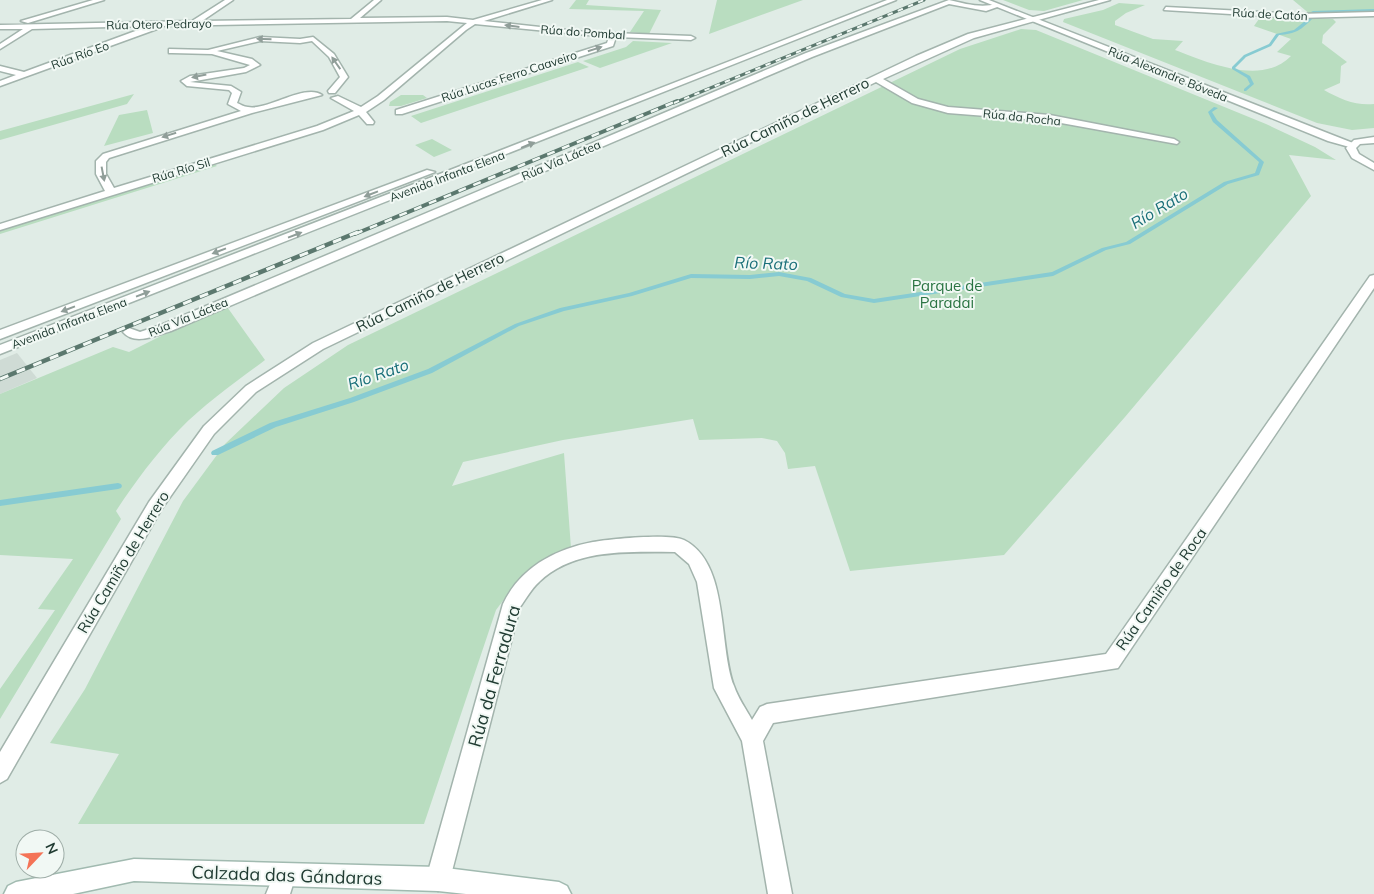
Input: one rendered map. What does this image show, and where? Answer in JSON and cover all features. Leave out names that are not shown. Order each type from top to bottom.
[{"type":"street","points":[[0,23],[85,0]]},
{"type":"street","points":[[12,27],[31,19],[101,0]]},
{"type":"street","points":[[194,23],[230,0]]},
{"type":"street","points":[[354,20],[378,0]]},
{"type":"street","points":[[476,21],[548,0]]},
{"type":"street","name":"Avenida Infanta Elena","points":[[0,335],[874,0]]},
{"type":"street","name":"Avenida Infanta Elena","points":[[0,350],[893,0]]},
{"type":"street","name":"Rúa Alexandre Bóveda","points":[[983,0],[1322,136],[1353,145],[1374,140]]},
{"type":"street","name":"Rúa Camiño de Herrero","points":[[0,772],[155,506],[209,430],[251,389],[318,346],[876,78],[971,36],[1107,0]]},
{"type":"street","name":"Rúa Vía Láctea","points":[[129,332],[140,336],[166,328],[800,59],[894,21],[949,2],[973,8],[986,9],[997,6]]},
{"type":"street","name":"Rúa de Catón","points":[[1166,8],[1298,16],[1374,14]]},
{"type":"street","name":"Rúa Otero Pedrayo","points":[[0,27],[354,20],[476,21]]},
{"type":"street","points":[[317,21],[312,30],[313,39],[321,44],[341,69],[344,77],[333,94]]},
{"type":"street","name":"Rúa do Pombal","points":[[476,21],[613,35],[691,38]]},
{"type":"street","name":"Rúa Río Sil","points":[[0,227],[320,128],[361,110],[385,95],[448,40],[476,21]]},
{"type":"street","name":"Rúa Río Eo","points":[[0,84],[122,41],[159,24]]},
{"type":"street","points":[[0,46],[30,27]]},
{"type":"street","name":"Rúa Lucas Ferro Caaveiro","points":[[399,112],[610,44],[613,35]]},
{"type":"street","name":"Rúa Otero Pedrayo","points":[[212,52],[212,50],[225,46],[260,39],[300,41],[313,39]]},
{"type":"street","name":"Rúa Otero Pedrayo","points":[[172,51],[212,52],[248,61],[256,65],[246,70],[190,78],[186,81],[187,84],[231,88],[237,92],[232,104],[249,111]]},
{"type":"street","points":[[0,68],[24,75]]},
{"type":"street","name":"Rúa da Rocha","points":[[876,78],[915,101],[948,110],[1050,118],[1174,142]]},
{"type":"street","points":[[110,192],[101,174],[101,161],[106,156],[303,96],[333,94],[361,110],[370,122]]},
{"type":"street","points":[[1353,145],[1352,152],[1370,165],[1374,173]]},
{"type":"street","name":"Rúa Camiño de Roca","points":[[752,739],[767,714],[1111,662],[1374,279]]},
{"type":"street","name":"Rúa da Ferradura","points":[[438,879],[512,604],[535,574],[569,555],[614,546],[679,545],[695,559],[706,582],[724,688],[752,739],[780,894]]},
{"type":"street","name":"Calzada das Gándaras","points":[[16,894],[134,870],[281,884],[438,879],[559,894]]},
{"type":"shaded area","points":[[17,353],[37,378],[0,394],[0,360]]},
{"type":"green space","points":[[576,0],[589,0],[586,5],[661,10],[649,34],[630,32],[644,11],[569,9]]},
{"type":"green space","points":[[717,0],[803,0],[709,34]]},
{"type":"green space","points":[[1003,0],[1083,0],[1044,11],[1029,10]]},
{"type":"green space","points":[[1293,0],[1374,0],[1374,12],[1311,15]]},
{"type":"green space","points":[[1119,3],[1145,5],[1126,13],[1115,21],[1115,25],[1153,39],[1183,41],[1175,50],[1219,66],[1251,71],[1265,70],[1279,65],[1291,56],[1277,52],[1291,39],[1254,26],[1261,16],[1333,19],[1336,22],[1323,35],[1322,43],[1347,62],[1341,66],[1340,83],[1324,90],[1348,101],[1374,104],[1374,128],[1352,130],[1317,123],[1063,22],[1064,19],[1103,10]]},
{"type":"green space","name":"Parque de Paradai","points":[[1021,29],[1036,30],[1266,124],[1315,147],[1336,160],[1289,155],[1311,196],[1125,417],[1004,555],[850,571],[815,466],[788,469],[785,453],[777,441],[762,438],[699,440],[693,419],[563,440],[463,462],[452,486],[564,453],[571,548],[523,574],[496,610],[424,824],[78,824],[119,754],[50,743],[85,689],[183,501],[225,444],[284,388],[348,345],[960,49]]},
{"type":"green space","points":[[633,41],[672,43],[600,68],[583,61],[626,47]]},
{"type":"green space","points":[[760,49],[762,50],[119,297]]},
{"type":"green space","points":[[578,62],[589,67],[421,123],[411,116]]},
{"type":"green space","points":[[134,94],[127,104],[0,140],[0,131]]},
{"type":"green space","points":[[401,95],[423,95],[427,98],[401,106],[389,106],[390,102]]},
{"type":"green space","points":[[147,110],[153,133],[104,146],[119,115]]},
{"type":"green space","points":[[432,139],[452,150],[434,157],[415,145]]},
{"type":"green space","points":[[213,163],[217,166],[0,234],[0,231]]},
{"type":"green space","points":[[225,304],[265,360],[189,420],[138,479],[116,511],[121,519],[0,719],[0,689],[55,610],[38,609],[73,559],[0,555],[0,394],[113,347],[129,352]]},
{"type":"waterway","name":"Río Rato","points":[[1313,12],[1374,10]]},
{"type":"waterway","name":"Río Rato","points":[[1245,90],[1252,84],[1249,77],[1233,68],[1245,56],[1270,45],[1278,34],[1295,31],[1311,18]]},
{"type":"waterway","name":"Río Rato","points":[[215,453],[273,425],[352,400],[430,371],[517,325],[562,309],[630,295],[691,276],[750,277],[779,274],[809,279],[843,296],[874,301],[1053,274],[1104,249],[1128,243],[1226,183],[1257,174],[1262,162],[1215,121],[1210,112],[1216,108]]},
{"type":"waterway","name":"Río Rato","points":[[0,503],[118,486]]},
{"type":"railway","points":[[674,103],[924,0]]},
{"type":"railway","points":[[355,234],[677,101]]},
{"type":"railway","points":[[0,379],[358,232]]}]
